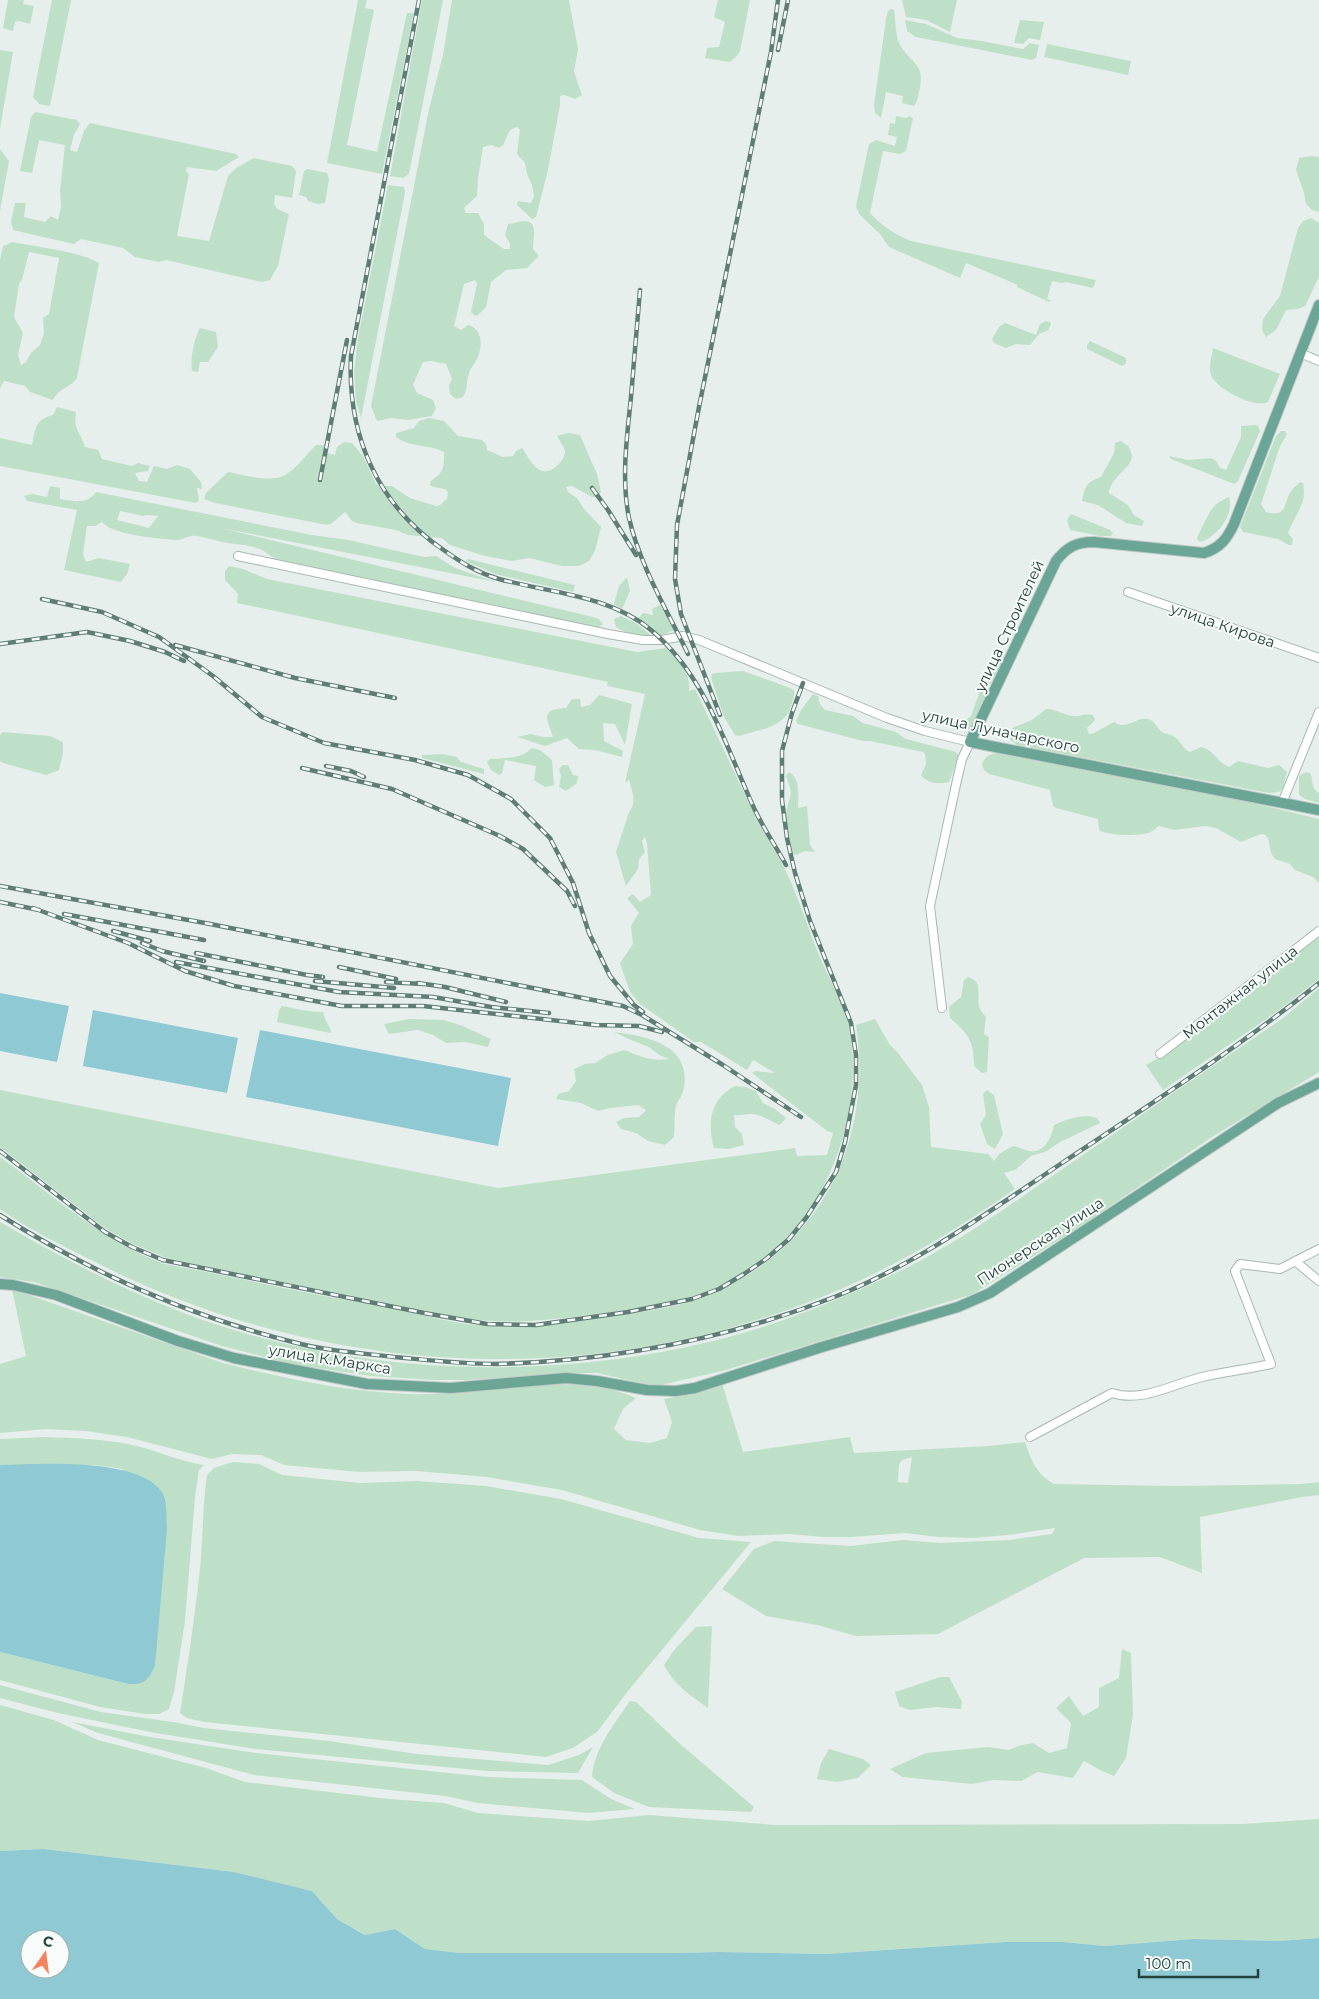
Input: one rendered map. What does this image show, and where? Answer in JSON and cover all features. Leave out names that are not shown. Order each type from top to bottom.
[{"type":"main road","name":"улица Строителей","points":[[970,742],[1056,561],[1067,548],[1077,544],[1094,542],[1198,553],[1211,551],[1224,542],[1234,524],[1319,305]]},
{"type":"main road","name":"улица Луначарского","points":[[970,742],[1319,810]]},
{"type":"main road","name":"Пионерская улица","points":[[695,1388],[822,1347],[958,1307],[990,1293],[1278,1103],[1319,1083]]},
{"type":"main road","name":"улица К.Маркса","points":[[0,1284],[13,1285],[56,1295],[178,1341],[234,1358],[367,1384],[452,1388],[566,1378],[656,1391],[676,1391],[695,1388]]},
{"type":"street","points":[[1300,353],[1319,361]]},
{"type":"street","name":"улица Луначарского","points":[[238,556],[643,640],[689,637],[887,718],[925,731],[970,742]]},
{"type":"street","name":"улица Кирова","points":[[1128,592],[1319,658]]},
{"type":"street","points":[[1282,803],[1319,712]]},
{"type":"street","name":"улица Строителей","points":[[942,1008],[930,906],[960,766],[970,742]]},
{"type":"street","name":"Монтажная улица","points":[[1160,1054],[1319,931]]},
{"type":"street","points":[[1030,1437],[1112,1393],[1123,1397],[1135,1397],[1201,1378],[1271,1364],[1234,1271],[1240,1264],[1280,1269],[1319,1249]]},
{"type":"street","points":[[1296,1261],[1319,1281]]},
{"type":"green space","points":[[8,0],[24,0],[23,4],[34,6],[30,24],[19,21],[15,22],[13,31],[3,28]]},
{"type":"green space","points":[[52,0],[71,0],[50,106],[39,104],[33,97]]},
{"type":"green space","points":[[358,0],[367,0],[365,8],[374,10],[347,145],[377,152],[407,13],[414,13],[382,174],[327,163]]},
{"type":"green space","points":[[422,0],[443,0],[409,174],[403,178],[390,176]]},
{"type":"green space","points":[[452,0],[569,0],[578,49],[574,72],[582,95],[575,99],[564,95],[560,96],[548,170],[536,217],[532,219],[517,205],[518,201],[531,203],[534,196],[525,163],[517,154],[520,130],[517,127],[510,130],[503,145],[499,148],[491,145],[483,147],[477,196],[464,208],[466,213],[478,213],[484,224],[484,235],[504,249],[510,249],[510,244],[505,235],[508,224],[522,221],[529,222],[534,228],[533,249],[539,256],[527,268],[506,270],[491,282],[486,307],[477,316],[471,312],[477,284],[475,280],[464,284],[454,326],[461,330],[468,325],[473,327],[477,330],[481,344],[477,359],[468,377],[463,397],[456,399],[450,394],[449,386],[452,379],[446,364],[431,361],[423,362],[413,385],[417,393],[433,400],[436,408],[432,416],[408,420],[392,418],[377,421],[371,406],[429,109],[443,55]]},
{"type":"green space","points":[[718,0],[750,0],[740,51],[730,62],[705,58],[707,48],[719,47],[725,22],[714,17]]},
{"type":"green space","points":[[902,0],[957,0],[950,32],[926,20],[906,17]]},
{"type":"green space","points":[[894,10],[898,41],[917,65],[921,75],[921,82],[918,98],[914,106],[902,103],[903,96],[886,92],[881,118],[875,113],[874,105],[886,19],[888,11]]},
{"type":"green space","points":[[905,20],[926,24],[957,38],[1023,49],[1030,43],[1039,45],[1036,58],[1032,60],[916,37],[907,31]]},
{"type":"green space","points":[[1020,20],[1044,22],[1040,40],[1029,38],[1023,44],[1014,43]]},
{"type":"green space","points":[[1047,44],[1131,61],[1128,75],[1044,57]]},
{"type":"green space","points":[[0,50],[13,52],[0,129]]},
{"type":"green space","points":[[35,112],[77,120],[80,124],[74,135],[70,150],[77,152],[84,131],[90,123],[236,154],[239,157],[216,171],[187,167],[186,171],[189,174],[177,236],[209,241],[228,176],[236,168],[254,158],[292,166],[296,171],[292,198],[275,195],[274,203],[277,209],[289,214],[278,266],[270,280],[262,282],[166,260],[159,262],[135,257],[123,248],[81,239],[74,244],[13,230],[11,221],[15,203],[26,203],[24,217],[45,222],[51,216],[58,220],[61,207],[60,190],[65,145],[39,140],[32,173],[20,171],[31,117]]},
{"type":"green space","points":[[896,116],[906,118],[910,116],[913,118],[906,151],[900,154],[883,151],[870,213],[879,222],[911,241],[1096,280],[1093,288],[1052,281],[1047,299],[1051,300],[1049,302],[1017,287],[1018,285],[966,263],[960,278],[889,247],[880,234],[859,214],[856,206],[869,144],[876,140],[895,146],[897,137],[888,135],[890,123],[895,124]]},
{"type":"green space","points":[[0,149],[9,161],[0,211]]},
{"type":"green space","points":[[1319,157],[1319,212],[1312,210],[1306,204],[1296,170],[1299,158]]},
{"type":"green space","points":[[307,169],[327,173],[329,179],[325,203],[318,204],[308,201],[306,197],[299,195],[304,171]]},
{"type":"green space","points":[[388,185],[404,187],[405,193],[361,418],[356,401],[354,371],[358,338]]},
{"type":"green space","points":[[1311,218],[1319,223],[1319,277],[1305,306],[1286,310],[1276,330],[1266,337],[1262,330],[1263,319],[1280,296],[1298,228],[1303,221]]},
{"type":"green space","points":[[12,242],[69,252],[99,263],[77,378],[53,400],[30,392],[25,386],[4,381],[0,389],[0,260],[3,246]],"holes":[[[29,252],[59,258],[49,314],[43,318],[44,333],[40,345],[31,353],[26,362],[21,365],[18,355],[23,333],[14,317],[19,284],[22,280]]]},
{"type":"green space","points":[[1046,321],[1050,322],[1051,325],[1048,330],[1039,334],[1030,345],[1016,344],[1006,348],[994,343],[992,339],[999,327],[1005,323],[1036,335],[1040,324]]},
{"type":"green space","points":[[200,328],[216,332],[218,347],[208,362],[200,362],[198,372],[192,371],[192,355]]},
{"type":"green space","points":[[1090,341],[1126,358],[1126,363],[1122,366],[1087,349]]},
{"type":"green space","points":[[1213,348],[1280,374],[1268,402],[1254,403],[1228,392],[1220,386],[1211,375],[1210,362]]},
{"type":"green space","points":[[57,407],[76,412],[76,427],[85,447],[98,450],[102,459],[132,466],[138,463],[150,466],[148,471],[135,473],[139,481],[147,482],[154,466],[167,469],[177,465],[190,469],[201,482],[202,489],[197,488],[199,500],[196,503],[0,466],[0,438],[32,445],[35,429],[39,422],[53,415]]},
{"type":"green space","points":[[429,418],[444,421],[458,436],[482,440],[486,444],[487,450],[503,457],[513,456],[516,451],[522,448],[535,466],[544,471],[556,467],[565,455],[565,451],[557,436],[568,433],[580,435],[597,474],[601,492],[598,497],[592,497],[572,486],[566,487],[568,492],[577,498],[584,509],[601,527],[595,551],[589,561],[579,566],[562,566],[529,558],[512,561],[485,556],[450,545],[442,538],[408,535],[396,530],[357,523],[352,521],[345,512],[327,525],[215,503],[204,499],[206,493],[228,472],[257,478],[279,477],[294,469],[316,445],[325,445],[327,453],[335,455],[337,447],[344,442],[352,443],[363,456],[376,484],[392,486],[410,498],[436,506],[440,505],[447,499],[448,492],[445,489],[430,485],[431,481],[439,475],[442,469],[444,452],[407,443],[396,437],[396,433],[414,428],[419,421]]},
{"type":"green space","points":[[1241,426],[1258,426],[1260,431],[1238,481],[1234,484],[1171,459],[1169,456],[1188,460],[1211,458],[1216,461],[1220,468],[1226,470],[1241,437]]},
{"type":"green space","points":[[1281,431],[1285,431],[1287,434],[1280,446],[1261,504],[1266,512],[1278,513],[1284,508],[1292,490],[1300,482],[1303,483],[1304,497],[1288,533],[1293,539],[1292,545],[1278,539],[1243,532],[1240,527],[1276,436]]},
{"type":"green space","points":[[1121,441],[1128,446],[1132,457],[1128,465],[1116,478],[1109,493],[1128,505],[1134,515],[1144,521],[1142,526],[1126,523],[1098,505],[1082,501],[1087,485],[1101,477],[1114,453],[1115,443]]},
{"type":"green space","points":[[50,486],[60,488],[60,499],[70,501],[89,499],[96,492],[312,535],[348,540],[424,557],[436,556],[455,568],[496,582],[221,528],[593,617],[599,619],[603,624],[598,628],[280,561],[251,546],[196,536],[177,540],[137,536],[116,530],[102,522],[95,526],[87,526],[83,554],[86,562],[99,558],[130,564],[127,574],[121,582],[64,570],[77,510],[27,501],[24,496],[32,494],[47,497]],"holes":[[[120,511],[143,516],[158,516],[149,528],[117,520]]]},
{"type":"green space","points":[[1229,497],[1229,511],[1223,525],[1212,536],[1200,542],[1197,539],[1198,535],[1210,512],[1222,500]]},
{"type":"green space","points":[[1071,514],[1113,533],[1111,536],[1100,536],[1070,530],[1067,520]]},
{"type":"green space","points":[[468,559],[575,585],[573,592],[495,574],[465,561]]},
{"type":"green space","points":[[229,566],[243,569],[267,579],[637,652],[666,648],[680,662],[688,678],[689,691],[695,689],[757,820],[790,880],[818,952],[844,1009],[849,1025],[852,1046],[852,1089],[845,1130],[839,1151],[822,1189],[803,1219],[764,1258],[734,1279],[718,1287],[687,1298],[655,1305],[590,1315],[540,1320],[503,1321],[461,1318],[164,1257],[133,1244],[106,1229],[0,1147],[0,1090],[498,1188],[795,1148],[797,1156],[827,1155],[833,1133],[827,1131],[752,1073],[755,1071],[775,1073],[753,1060],[747,1070],[701,1042],[694,1042],[640,1004],[630,992],[620,963],[633,944],[631,926],[639,913],[627,898],[633,894],[640,902],[651,895],[645,837],[642,841],[645,852],[639,859],[638,869],[626,886],[616,852],[633,805],[629,780],[625,783],[645,694],[607,686],[608,682],[237,603],[238,594],[225,580],[225,571]]},
{"type":"green space","points":[[627,577],[630,591],[622,609],[614,604],[619,586]]},
{"type":"green space","points":[[660,605],[674,630],[660,636],[638,618],[643,613],[653,615],[652,609]]},
{"type":"green space","points":[[621,616],[636,623],[652,636],[627,633],[616,627],[614,619]]},
{"type":"green space","points":[[1002,657],[1004,659],[1003,662],[970,729],[954,730],[952,722],[967,719],[971,716],[980,691],[997,660]]},
{"type":"green space","points":[[743,671],[790,688],[794,690],[794,694],[788,713],[777,724],[739,736],[735,735],[724,717],[711,678],[712,674],[715,673]]},
{"type":"green space","points":[[813,694],[818,696],[820,704],[825,710],[853,716],[863,723],[896,732],[906,739],[956,752],[958,759],[949,782],[934,783],[923,778],[921,775],[926,764],[923,752],[863,741],[798,724],[796,721],[801,710]]},
{"type":"green space","points":[[599,695],[632,704],[625,745],[615,724],[603,723],[604,741],[623,751],[622,757],[595,750],[579,749],[567,738],[545,746],[517,737],[531,734],[553,737],[547,720],[548,713],[552,710],[566,708],[572,699],[580,699],[581,707],[590,705]]},
{"type":"green space","points":[[1046,709],[1073,716],[1093,715],[1095,720],[1087,728],[1089,734],[1114,722],[1123,725],[1141,719],[1151,720],[1162,732],[1176,738],[1187,751],[1190,752],[1201,747],[1212,753],[1229,767],[1238,761],[1268,768],[1279,765],[1287,772],[1283,788],[1279,792],[1269,793],[1017,745],[1008,738],[1012,728],[1032,720]]},
{"type":"green space","points":[[3,732],[50,736],[63,742],[63,753],[59,770],[46,775],[0,761],[0,735]]},
{"type":"green space","points":[[531,748],[540,750],[552,760],[554,785],[545,787],[534,780],[536,766],[505,760],[502,773],[499,775],[491,770],[487,762],[490,759],[518,756],[528,752]]},
{"type":"green space","points":[[997,753],[1241,800],[1319,819],[1319,883],[1313,877],[1295,870],[1290,864],[1275,859],[1271,853],[1268,838],[1261,834],[1241,842],[1216,828],[1205,826],[1174,830],[1159,826],[1149,832],[1137,835],[1103,832],[1099,830],[1098,819],[1053,806],[1050,790],[989,774],[984,770],[982,764],[988,756]]},
{"type":"green space","points":[[443,754],[457,757],[461,762],[484,769],[484,774],[422,758],[422,755]]},
{"type":"green space","points":[[563,765],[568,765],[573,775],[578,776],[577,783],[566,791],[559,787],[561,776],[559,769]]},
{"type":"green space","points":[[789,772],[797,783],[798,808],[807,806],[810,845],[815,852],[805,851],[796,855],[791,853],[785,824],[791,793],[786,776]]},
{"type":"green space","points":[[1306,772],[1310,773],[1313,786],[1319,793],[1319,803],[1299,795],[1299,776]]},
{"type":"green space","points":[[1319,937],[1319,979],[1275,1013],[1163,1090],[1146,1065],[1175,1048]]},
{"type":"green space","points":[[968,977],[973,979],[978,985],[979,1006],[986,1017],[984,1034],[989,1037],[987,1072],[982,1073],[974,1066],[973,1050],[969,1038],[950,1018],[949,1007],[961,997],[964,980]]},
{"type":"green space","points":[[1319,988],[1319,1072],[1212,1137],[1081,1226],[973,1294],[726,1370],[661,1385],[646,1384],[597,1373],[434,1380],[371,1376],[292,1364],[222,1346],[34,1282],[0,1277],[0,1222],[86,1269],[176,1310],[240,1332],[305,1348],[372,1360],[440,1366],[509,1367],[576,1363],[644,1355],[709,1342],[760,1328],[859,1290],[906,1268],[948,1245],[1282,1019]]},
{"type":"green space","points":[[282,1006],[323,1012],[331,1030],[330,1033],[277,1022],[279,1010]]},
{"type":"green space","points":[[409,1019],[443,1020],[463,1026],[491,1039],[488,1047],[465,1042],[446,1043],[433,1035],[418,1030],[389,1034],[384,1024]]},
{"type":"green space","points":[[875,1019],[890,1045],[922,1085],[929,1107],[931,1147],[988,1154],[994,1161],[999,1154],[1013,1146],[1029,1151],[1039,1150],[1049,1139],[1054,1125],[1064,1121],[1087,1116],[1097,1118],[1100,1123],[1060,1142],[1047,1151],[1031,1156],[1015,1170],[1004,1173],[1015,1189],[964,1223],[912,1254],[830,1294],[714,1332],[624,1350],[534,1358],[444,1357],[354,1347],[265,1328],[178,1299],[71,1250],[35,1231],[0,1209],[0,1157],[59,1202],[100,1230],[142,1255],[165,1264],[476,1325],[530,1326],[599,1318],[676,1305],[720,1290],[756,1269],[788,1244],[813,1214],[833,1181],[848,1145],[857,1107],[859,1067],[856,1025]]},
{"type":"green space","points":[[614,1032],[653,1040],[674,1052],[681,1062],[684,1073],[684,1088],[676,1106],[674,1137],[665,1145],[648,1141],[636,1133],[621,1129],[616,1122],[624,1118],[639,1117],[646,1110],[638,1105],[598,1111],[581,1103],[556,1099],[558,1094],[569,1091],[576,1081],[574,1069],[585,1064],[595,1063],[608,1055],[624,1050],[652,1059],[669,1059],[659,1055],[649,1047]]},
{"type":"green space","points":[[735,1086],[756,1091],[763,1103],[775,1109],[786,1118],[780,1125],[758,1115],[734,1115],[735,1127],[742,1134],[744,1145],[729,1149],[714,1148],[711,1130],[712,1113],[720,1098]]},
{"type":"green space","points":[[987,1090],[994,1095],[1003,1134],[995,1149],[987,1144],[980,1124],[986,1115],[983,1094]]},
{"type":"green space","points":[[12,1289],[223,1363],[316,1383],[386,1393],[410,1394],[466,1392],[554,1384],[583,1385],[610,1389],[636,1398],[623,1409],[614,1429],[626,1440],[650,1443],[667,1438],[672,1422],[664,1399],[697,1393],[722,1383],[743,1452],[850,1437],[854,1453],[988,1446],[1025,1442],[1039,1472],[1054,1484],[1176,1486],[1319,1482],[1319,1495],[1200,1517],[1202,1573],[1160,1557],[1084,1558],[938,1634],[856,1636],[817,1625],[766,1616],[722,1589],[754,1549],[774,1541],[850,1546],[903,1540],[940,1543],[1009,1540],[1052,1534],[1055,1528],[973,1538],[938,1537],[906,1533],[851,1537],[790,1534],[738,1536],[700,1530],[562,1490],[487,1477],[416,1471],[360,1472],[284,1465],[261,1455],[232,1454],[212,1459],[127,1437],[86,1431],[46,1429],[0,1433],[0,1364],[26,1356]],"holes":[[[912,1457],[908,1483],[898,1482],[899,1464],[902,1460]]]},
{"type":"green space","points":[[77,1438],[128,1444],[204,1465],[199,1470],[195,1497],[185,1621],[174,1692],[169,1709],[159,1714],[145,1714],[100,1707],[0,1680],[0,1652],[128,1684],[155,1666],[156,1651],[123,1469],[94,1465],[0,1465],[0,1439]]},
{"type":"green space","points":[[233,1462],[259,1464],[282,1475],[360,1483],[417,1481],[486,1486],[561,1499],[699,1538],[751,1542],[628,1691],[597,1732],[573,1748],[546,1757],[204,1722],[187,1718],[180,1713],[199,1577],[207,1475],[214,1468]]},
{"type":"green space","points":[[712,1626],[708,1708],[678,1684],[664,1665],[675,1649],[696,1627]]},
{"type":"green space","points":[[1122,1649],[1131,1653],[1133,1715],[1126,1758],[1114,1776],[1084,1761],[1073,1778],[1038,1772],[1021,1781],[993,1780],[972,1784],[902,1777],[890,1769],[926,1753],[988,1747],[1009,1750],[1033,1743],[1049,1753],[1067,1748],[1071,1723],[1056,1708],[1069,1696],[1083,1716],[1099,1707],[1099,1688],[1119,1678]]},
{"type":"green space","points":[[940,1677],[949,1677],[962,1702],[961,1709],[936,1707],[910,1710],[899,1706],[895,1692]]},
{"type":"green space","points":[[0,1685],[101,1712],[204,1728],[329,1741],[417,1754],[548,1765],[579,1755],[593,1747],[578,1773],[487,1771],[255,1749],[150,1732],[58,1713],[0,1698]]},
{"type":"green space","points":[[630,1701],[636,1702],[679,1743],[754,1807],[751,1812],[649,1807],[614,1793],[592,1777],[601,1747],[611,1728]]},
{"type":"green space","points":[[0,1705],[54,1720],[98,1740],[206,1768],[245,1782],[389,1799],[444,1803],[478,1813],[589,1821],[649,1815],[776,1825],[1242,1824],[1319,1819],[1319,1938],[1279,1941],[1193,1939],[1105,1946],[1064,1942],[1005,1942],[826,1954],[718,1952],[460,1953],[425,1949],[395,1929],[366,1935],[337,1919],[312,1891],[234,1872],[44,1849],[0,1851]]},
{"type":"green space","points":[[72,1722],[150,1737],[256,1753],[488,1777],[582,1780],[611,1799],[635,1809],[588,1813],[478,1803],[445,1796],[254,1775],[98,1733]]},
{"type":"green space","points":[[829,1749],[863,1759],[871,1765],[858,1778],[837,1782],[817,1779],[821,1763]]},
{"type":"water","points":[[0,993],[69,1006],[57,1062],[0,1051]]},
{"type":"water","points":[[93,1010],[238,1038],[227,1093],[83,1066]]},
{"type":"water","points":[[260,1030],[511,1078],[498,1146],[246,1097]]},
{"type":"water","points":[[62,1464],[110,1468],[132,1473],[150,1481],[162,1492],[166,1505],[167,1529],[155,1666],[145,1681],[138,1684],[128,1684],[0,1652],[0,1465]]},
{"type":"water","points":[[44,1849],[234,1872],[312,1891],[337,1919],[365,1935],[395,1929],[425,1949],[460,1953],[718,1952],[826,1954],[1005,1942],[1064,1942],[1105,1946],[1193,1939],[1279,1941],[1319,1938],[1319,1999],[0,1999],[0,1851]]},
{"type":"railway","points":[[419,0],[351,356],[351,386],[355,414],[361,441],[371,467],[401,513],[422,533],[464,564],[499,579],[598,602],[617,609],[635,618],[670,648],[700,689],[723,735],[764,828],[786,865]]},
{"type":"railway","points":[[720,715],[681,614],[675,579],[677,525],[771,52],[778,0]]},
{"type":"railway","points":[[778,50],[788,0]]},
{"type":"railway","points":[[640,290],[625,488],[629,518],[640,553],[688,654]]},
{"type":"railway","points":[[320,480],[347,340]]},
{"type":"railway","points":[[592,488],[636,555]]},
{"type":"railway","points":[[42,599],[102,612],[159,637],[213,676],[262,717],[324,743],[415,760],[468,775],[511,799],[550,838],[573,883],[589,933],[610,976],[634,1005],[643,1012]]},
{"type":"railway","points":[[0,644],[87,632],[130,641],[165,652],[184,661]]},
{"type":"railway","points":[[175,645],[295,678],[395,698]]},
{"type":"railway","points":[[0,1151],[105,1232],[132,1247],[163,1260],[424,1313],[487,1324],[536,1325],[628,1312],[692,1299],[719,1289],[766,1259],[789,1239],[806,1218],[836,1172],[845,1142],[856,1085],[856,1055],[851,1023],[810,921],[795,873],[787,838],[782,800],[782,751],[792,713],[803,683]]},
{"type":"railway","points":[[326,766],[351,771],[364,777]]},
{"type":"railway","points":[[302,768],[392,789],[500,836],[523,849],[567,891],[575,906]]},
{"type":"railway","points":[[0,886],[205,923],[623,1006],[642,1015],[723,1065],[801,1117]]},
{"type":"railway","points":[[0,902],[39,910]]},
{"type":"railway","points":[[33,908],[128,943],[185,971],[234,986],[342,1006],[423,1006],[596,1025],[639,1026],[662,1032]]},
{"type":"railway","points":[[64,914],[204,940]]},
{"type":"railway","points":[[113,931],[150,941]]},
{"type":"railway","points":[[142,943],[162,951],[204,961]]},
{"type":"railway","points":[[196,953],[323,977]]},
{"type":"railway","points":[[176,962],[339,992],[433,997],[491,1007],[549,1013]]},
{"type":"railway","points":[[339,967],[396,979]]},
{"type":"railway","points":[[315,981],[394,988]]},
{"type":"railway","points":[[386,982],[423,984]]},
{"type":"railway","points":[[418,983],[445,987],[506,1002]]},
{"type":"railway","points":[[0,1215],[69,1255],[141,1290],[216,1319],[318,1348],[458,1363],[496,1364],[540,1362],[627,1353],[712,1336],[796,1311],[837,1296],[896,1268],[981,1217],[1160,1098],[1257,1030],[1319,983]]}]
